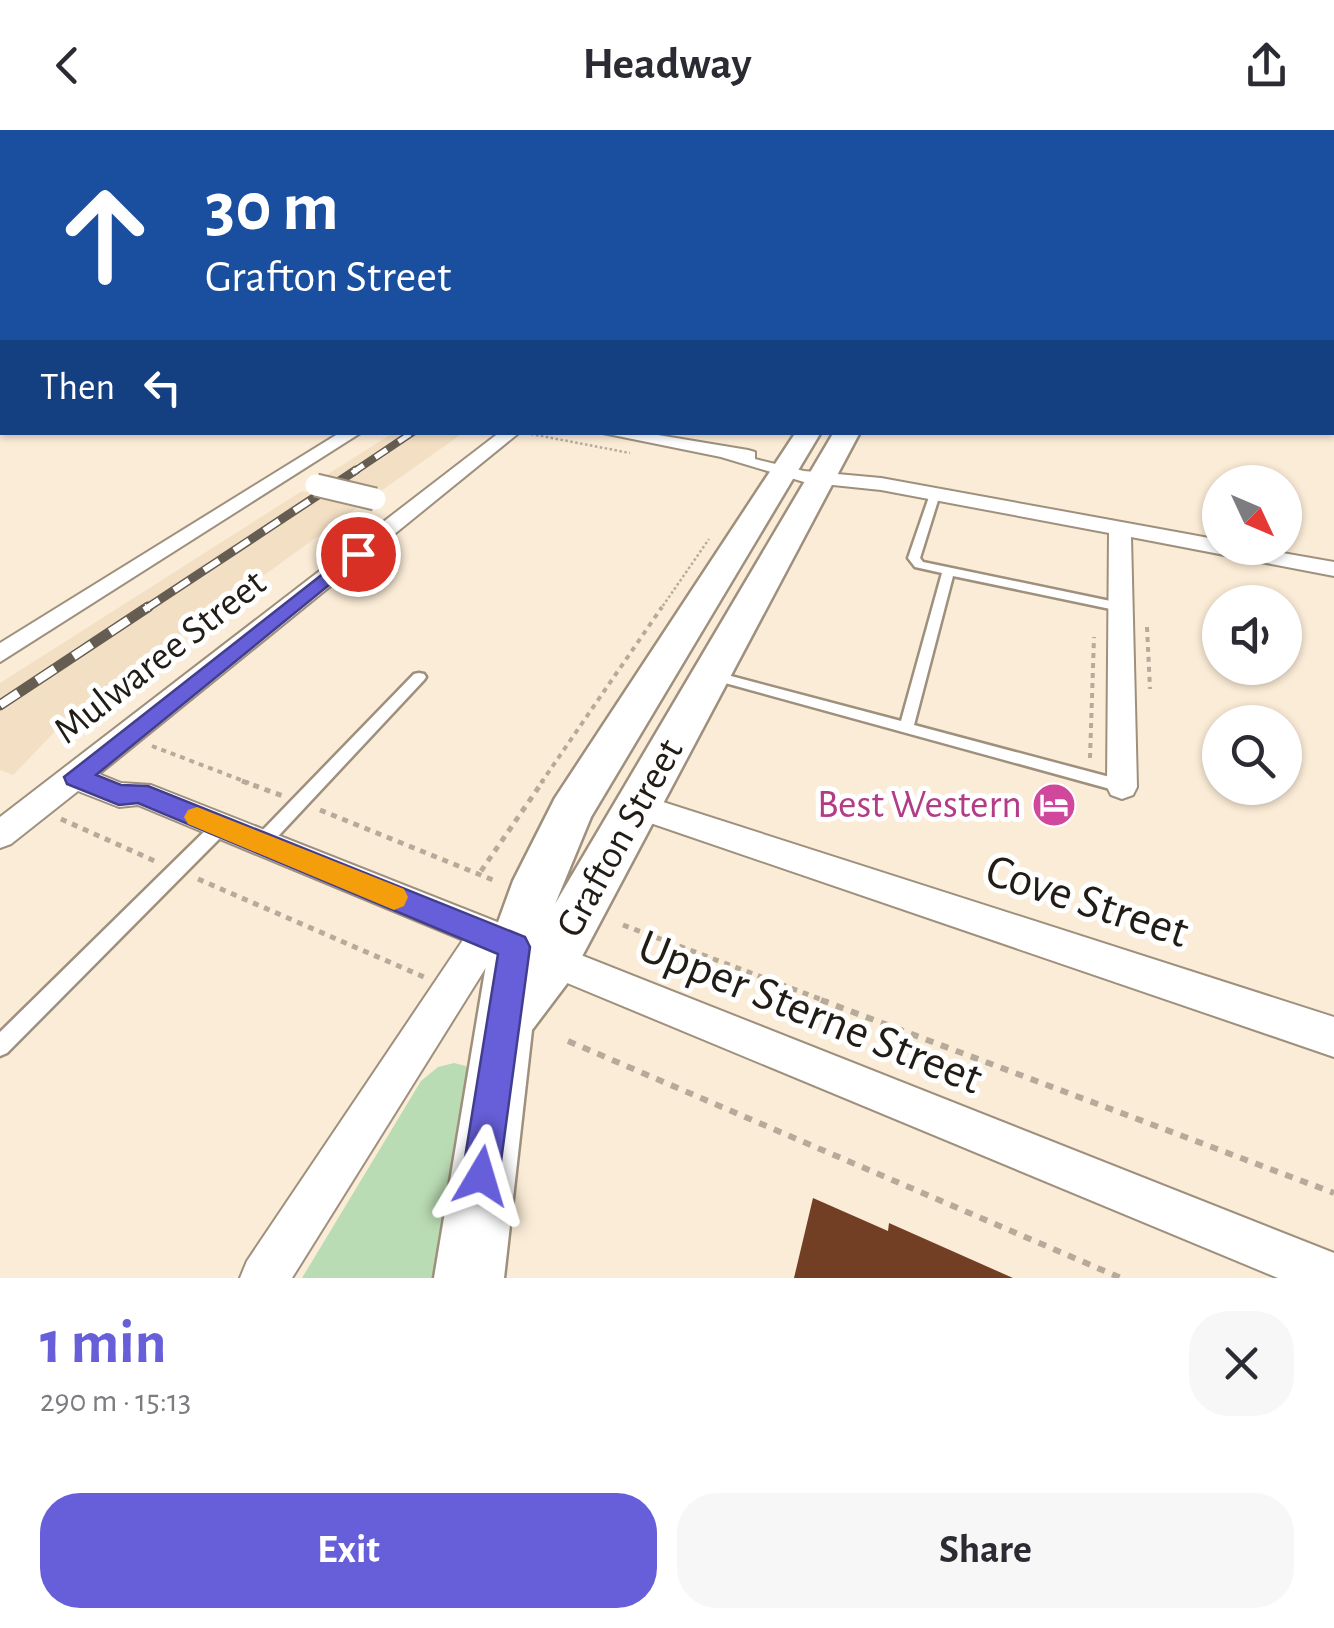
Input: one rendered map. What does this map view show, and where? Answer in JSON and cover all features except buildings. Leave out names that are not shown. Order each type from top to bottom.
[{"type":"street","points":[[2,653],[349,435]]},
{"type":"street","name":"Mulwaree Street","points":[[0,835],[106,778],[416,508],[508,435]]},
{"type":"street","points":[[621,435],[729,456],[813,457],[881,484],[1202,543]]},
{"type":"street","name":"Grafton Street","points":[[264,1278],[517,948],[638,806],[711,675],[813,457]]},
{"type":"street","name":"Grafton Street","points":[[469,1278],[492,1089],[517,948],[538,882],[571,810],[813,457]]},
{"type":"street","points":[[282,477],[416,508]]},
{"type":"street","points":[[1120,528],[1108,604],[1122,786]]},
{"type":"street","points":[[1302,562],[1334,568]]},
{"type":"street","name":"Upper Sterne Street","points":[[106,778],[1311,1273]]},
{"type":"street","name":"Cove Street","points":[[638,806],[1334,1036]]},
{"type":"lane","points":[[936,494],[915,561],[948,573],[1108,604]]},
{"type":"lane","points":[[906,728],[948,573]]},
{"type":"lane","points":[[711,675],[1122,786]]},
{"type":"lane","points":[[261,844],[419,677]]},
{"type":"lane","points":[[0,1046],[220,827]]},
{"type":"path","points":[[481,871],[714,532]]},
{"type":"path","points":[[1085,776],[1108,604]]},
{"type":"path","points":[[162,732],[60,818],[427,978]]},
{"type":"path","points":[[623,925],[1334,1193]]},
{"type":"path","points":[[568,1041],[1121,1278]]},
{"type":"shaded area","points":[[390,435],[460,435],[381,491],[325,476]]},
{"type":"shaded area","points":[[302,491],[361,505],[71,715],[13,775],[0,770],[0,683]]},
{"type":"green space","points":[[454,1063],[466,1066],[474,1079],[439,1278],[302,1278],[421,1081],[438,1067]]},
{"type":"railway","points":[[352,473],[409,435]]},
{"type":"railway","points":[[144,610],[356,470]]},
{"type":"railway","points":[[0,705],[148,607]]},
{"type":"slow traffic","points":[[197,817],[394,897]]},
{"type":"place","name":"Best Western","points":[[1054,805]]},
{"type":"route","points":[[358,554],[76,777],[119,796],[140,793],[514,947],[481,1176]]}]
